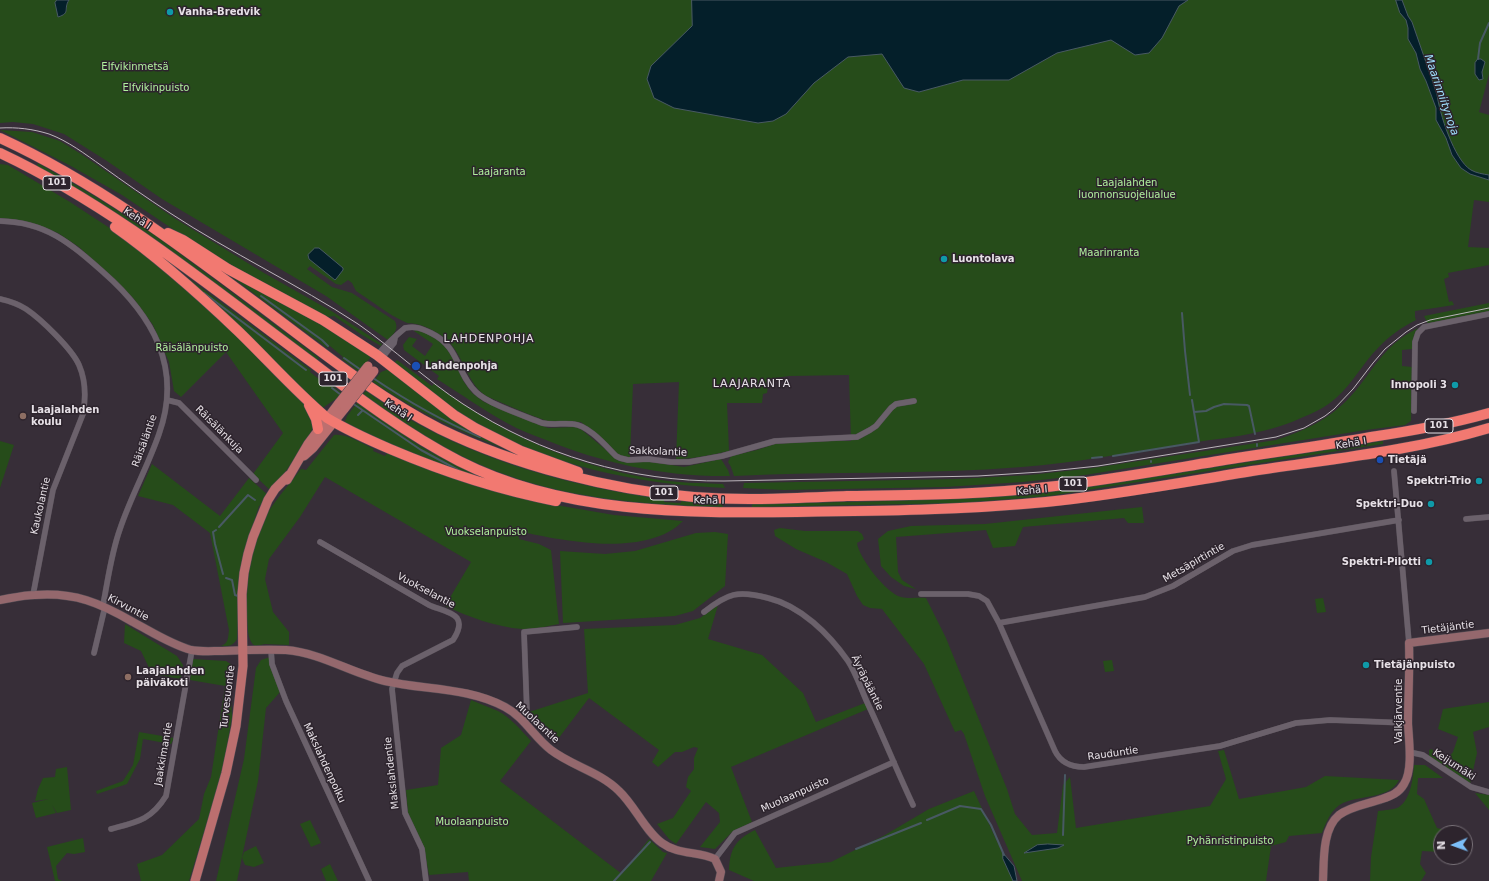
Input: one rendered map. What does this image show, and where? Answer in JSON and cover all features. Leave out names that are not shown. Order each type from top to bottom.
[{"type":"highway","name":"Kehä I","points":[[0,138],[71,174],[140,218],[326,355],[405,409],[468,442],[514,459],[605,484],[668,494],[723,498],[961,494],[1049,487],[1404,432],[1456,422],[1489,413]]},
{"type":"highway","name":"Kehä I","points":[[0,153],[42,174],[133,231],[404,429],[462,462],[511,482],[559,496],[599,504],[665,511],[723,513],[888,510],[995,506],[1084,497],[1378,452],[1451,438],[1489,428]]},
{"type":"highway","points":[[92,204],[115,226],[184,281],[237,330],[302,395],[331,420],[406,456],[475,481],[529,496],[558,502],[599,504]]},
{"type":"highway","points":[[140,218],[183,240],[228,269],[323,320],[379,357],[449,412],[475,428],[521,451],[574,470],[605,484]]},
{"type":"highway","points":[[302,395],[316,419],[318,430]]},
{"type":"main road","name":"Turvesuontie","points":[[298,462],[313,448],[331,420],[379,357]]},
{"type":"main road","name":"Turvesuontie","points":[[195,881],[221,792],[231,751],[239,704],[244,650],[242,600],[244,575],[253,538],[268,500],[275,489],[289,475],[318,430],[331,420]]},
{"type":"street","name":"Räisäläntie","points":[[0,221],[39,227],[54,234],[74,247],[118,285],[137,307],[152,329],[164,365],[167,382],[167,400],[160,433],[120,528],[111,559],[103,605],[104,611],[94,652]]},
{"type":"street","name":"Kaukolantie","points":[[0,299],[26,309],[61,342],[79,364],[85,384],[83,414],[52,490],[33,595]]},
{"type":"street","points":[[1414,411],[1415,342],[1418,333],[1424,327],[1489,314]]},
{"type":"street","name":"Sakkolantie","points":[[379,357],[394,343],[395,338],[405,328],[419,327],[438,336],[454,352],[468,383],[475,392],[484,399],[542,423],[552,425],[574,424],[582,426],[616,456],[628,460],[648,459],[671,462],[689,462],[722,456],[775,441],[857,438],[876,426],[896,404],[914,401]]},
{"type":"street","name":"Räisälänkuja","points":[[167,400],[179,403],[256,480]]},
{"type":"street","name":"Valkjärventie","points":[[1323,881],[1327,840],[1331,826],[1335,820],[1340,815],[1352,809],[1388,797],[1400,789],[1407,779],[1409,752],[1409,643],[1394,471]]},
{"type":"street","points":[[1466,518],[1489,517]]},
{"type":"street","name":"Metsäpirtintie","points":[[999,624],[1145,597],[1173,586],[1233,551],[1252,545],[1399,520]]},
{"type":"street","name":"Vuokselantie","points":[[320,542],[432,606],[458,619],[458,634],[453,640],[402,666],[393,682]]},
{"type":"street","name":"Äyräpääntie","points":[[704,612],[715,603],[728,596],[743,593],[774,599],[805,616],[828,636],[849,662],[913,805]]},
{"type":"street","name":"Rauduntie","points":[[921,594],[968,594],[979,596],[990,605],[1055,751],[1060,759],[1071,766],[1084,767],[1220,746],[1296,723],[1335,720],[1408,723]]},
{"type":"street","name":"Kirvuntie","points":[[0,600],[33,595],[71,596],[103,605],[168,641],[192,650],[244,650]]},
{"type":"street","points":[[525,723],[527,713],[524,632],[577,627]]},
{"type":"street","name":"Tietäjäntie","points":[[1409,643],[1489,632]]},
{"type":"street","name":"Jaakkimantie","points":[[111,829],[136,822],[149,816],[159,808],[166,796],[192,650]]},
{"type":"street","name":"Muolaantie","points":[[244,650],[286,650],[315,656],[362,674],[393,682],[476,695],[506,707],[525,723],[552,751],[598,776],[618,789],[632,804],[651,833],[660,842],[676,850],[715,859]]},
{"type":"street","name":"Makslahdenpolku","points":[[271,650],[272,664],[286,701],[369,881]]},
{"type":"street","name":"Makslahdentie","points":[[393,682],[392,692],[405,813],[422,849],[426,881]]},
{"type":"street","name":"Keijumäki","points":[[1409,752],[1423,755],[1471,787],[1489,792]]},
{"type":"street","name":"Muolaanpuisto","points":[[715,859],[735,833],[894,762]]},
{"type":"street","points":[[715,859],[721,872],[719,881]]},
{"type":"green space","name":"Laajalahden luonnonsuojelualue","points":[[0,0],[1489,0],[1489,74],[1479,112],[1489,115],[1489,202],[1474,200],[1468,247],[1489,248],[1489,265],[1448,273],[1449,277],[1444,279],[1449,302],[1452,301],[1454,305],[1415,311],[1416,320],[1396,332],[1382,344],[1348,386],[1328,404],[1315,412],[1286,424],[1256,433],[1080,460],[1022,467],[950,471],[734,476],[728,462],[731,456],[775,444],[813,441],[851,441],[849,375],[789,376],[769,379],[767,393],[763,394],[762,403],[727,403],[729,451],[683,459],[676,459],[679,382],[633,384],[630,457],[621,457],[581,422],[547,421],[486,396],[479,390],[469,376],[457,353],[446,339],[428,328],[416,324],[406,323],[392,315],[356,291],[352,283],[348,280],[341,285],[336,284],[310,266],[307,269],[332,287],[352,293],[395,321],[396,329],[388,340],[326,296],[162,199],[107,161],[64,134],[33,124],[13,122],[0,123]]},
{"type":"green space","points":[[0,130],[32,132],[60,141],[174,218],[264,273],[333,312],[382,344],[381,346],[334,316],[327,317],[216,258],[122,195],[69,165]]},
{"type":"green space","points":[[38,163],[96,197],[151,232],[319,358],[317,360],[123,218],[37,166]]},
{"type":"green space","name":"Räisälänpuisto","points":[[0,164],[8,165],[70,202],[128,240],[152,258],[231,329],[261,362],[308,408],[313,427],[309,436],[272,492],[253,474],[283,433],[226,352],[181,397],[174,391],[169,362],[153,325],[134,299],[122,287],[79,247],[58,233],[32,223],[0,218]]},
{"type":"green space","points":[[183,274],[311,370],[310,372],[324,383],[326,381],[343,394],[321,409]]},
{"type":"green space","points":[[229,275],[301,312],[371,356],[370,358],[359,372],[342,359],[343,357],[330,346],[327,348]]},
{"type":"green space","points":[[1489,303],[1489,312],[1428,324],[1424,316]]},
{"type":"green space","points":[[1418,328],[1414,335],[1412,349],[1402,350],[1402,366],[1412,367],[1411,421],[1405,425],[1085,475],[1023,482],[945,487],[784,490],[743,488],[744,483],[957,479],[1030,475],[1093,468],[1276,440],[1297,433],[1334,412],[1350,397],[1377,362],[1395,343]]},
{"type":"green space","points":[[416,329],[421,330],[442,342],[452,355],[464,382],[472,393],[484,402],[548,428],[576,427],[582,430],[618,460],[624,462],[652,462],[684,467],[721,459],[730,476],[683,474],[613,462],[568,448],[516,428],[489,413],[437,379],[439,376],[404,350],[403,345],[409,337],[417,339],[412,346],[425,356],[433,344],[414,331]]},
{"type":"green space","points":[[397,360],[432,386],[434,384],[484,418],[538,445],[566,456],[595,466],[624,473],[654,479],[688,483],[723,484],[725,488],[692,486],[626,477],[593,470],[530,449],[499,435],[450,406],[393,364]]},
{"type":"green space","points":[[389,369],[516,453],[442,422],[407,404],[373,382],[381,372]]},
{"type":"green space","points":[[366,391],[399,413],[434,432],[470,449],[508,463],[586,485],[664,499],[664,502],[681,503],[681,501],[723,504],[723,507],[634,502],[604,498],[546,487],[517,478],[471,461],[439,444],[363,394]]},
{"type":"green space","points":[[357,403],[420,446],[447,461],[490,481],[467,477],[344,424],[347,416]]},
{"type":"green space","name":"Vuokselanpuisto","points":[[334,435],[349,437],[385,456],[387,453],[550,504],[614,515],[683,521],[667,532],[648,540],[627,543],[604,544],[580,542],[518,531],[519,539],[539,544],[551,550],[559,624],[531,629],[512,628],[483,621],[445,606],[471,562],[325,477],[300,517],[269,559],[265,579],[273,612],[289,632],[289,645],[265,644],[255,646],[252,644],[248,634],[247,594],[249,569],[258,532],[271,507],[281,494],[301,469],[306,470]]},
{"type":"green space","points":[[0,441],[14,445],[0,488]]},
{"type":"green space","points":[[1383,441],[1383,444],[1049,496],[961,503],[752,507],[752,504],[888,501],[1021,495],[1082,488]]},
{"type":"green space","points":[[152,464],[220,516],[249,478],[269,496],[265,502],[259,506],[247,543],[241,572],[237,639],[230,645],[221,646],[227,641],[229,630],[210,533],[173,505],[138,496]]},
{"type":"green space","points":[[1142,507],[1144,523],[1128,523],[1124,518],[1023,527],[1015,546],[993,548],[986,530],[896,537],[898,572],[902,580],[916,589],[904,586],[891,577],[881,566],[878,539],[888,531],[911,526],[985,524]]},
{"type":"green space","name":"Pyhänristinpuisto","points":[[780,528],[805,531],[858,531],[862,534],[864,539],[857,543],[863,557],[874,574],[888,589],[901,597],[926,598],[946,638],[1007,789],[1015,814],[1032,835],[1057,833],[1063,785],[1070,777],[1076,828],[1210,806],[1226,779],[1218,751],[1224,750],[1239,799],[1306,787],[1325,776],[1399,780],[1395,786],[1382,794],[1350,800],[1339,805],[1325,824],[1322,833],[1289,836],[1286,842],[1271,846],[1266,881],[1022,881],[985,796],[964,734],[961,730],[955,732],[924,664],[882,609],[870,608],[863,605],[857,596],[847,574],[826,562],[796,549],[775,536],[774,530]]},
{"type":"green space","points":[[715,532],[728,534],[725,586],[693,611],[675,616],[563,623],[560,551],[605,554],[635,551],[696,533]]},
{"type":"green space","points":[[1323,598],[1326,612],[1317,613],[1315,599]]},
{"type":"green space","points":[[718,605],[708,639],[762,655],[803,693],[816,722],[865,703],[868,709],[731,767],[752,822],[732,832],[715,849],[700,847],[720,822],[719,813],[706,802],[676,844],[669,839],[657,824],[673,818],[691,791],[686,787],[688,777],[694,769],[694,758],[698,748],[694,747],[682,752],[675,752],[658,767],[652,762],[659,750],[589,698],[558,739],[555,740],[529,712],[588,693],[584,629],[675,625],[700,618]]},
{"type":"green space","points":[[125,624],[177,656],[183,665],[181,679],[152,674],[141,651],[124,643]]},
{"type":"green space","points":[[270,657],[281,691],[266,708],[258,781],[237,881],[216,881],[244,759],[256,668],[261,660]]},
{"type":"green space","points":[[193,659],[226,661],[232,665],[234,670],[231,700],[232,717],[223,769],[189,881],[141,881],[137,864],[162,855],[199,819],[204,794],[211,777],[225,686],[190,680]]},
{"type":"green space","points":[[1112,660],[1114,671],[1105,672],[1103,661]]},
{"type":"green space","name":"Muolaanpuisto","points":[[471,700],[503,714],[516,724],[531,741],[500,781],[622,874],[649,839],[663,852],[667,853],[651,881],[469,881],[468,872],[429,875],[424,848],[408,813],[406,790],[438,785],[441,748],[461,735]]},
{"type":"green space","points":[[1489,702],[1489,727],[1473,732],[1477,753],[1470,784],[1429,756],[1429,750],[1432,749],[1435,754],[1449,757],[1453,752],[1458,737],[1438,729],[1443,709]]},
{"type":"green space","points":[[139,732],[174,738],[171,744],[143,739],[140,759],[127,784],[97,794],[96,791],[123,781],[133,765]]},
{"type":"green space","points":[[1414,765],[1425,765],[1443,778],[1418,778],[1417,794],[1424,799],[1436,825],[1433,825],[1433,852],[1422,851],[1420,864],[1426,873],[1421,881],[1370,881],[1371,857],[1378,811],[1394,809],[1403,803],[1409,794]]},
{"type":"green space","points":[[67,767],[71,810],[57,813],[52,805],[56,813],[36,818],[32,803],[49,799],[35,801],[43,778],[55,777],[56,769]]},
{"type":"green space","points":[[974,791],[1015,881],[754,881],[729,870],[732,851],[735,846],[748,834],[755,830],[776,868],[831,862],[885,835],[929,809]]},
{"type":"green space","points":[[1475,793],[1489,795],[1489,810]]},
{"type":"green space","points":[[310,820],[321,843],[311,847],[300,824]]},
{"type":"green space","points":[[83,838],[85,852],[74,854],[67,853],[56,866],[58,879],[62,881],[55,881],[47,847]]},
{"type":"green space","points":[[256,846],[264,863],[254,867],[245,865],[242,858],[244,852]]},
{"type":"green space","points":[[330,864],[338,881],[326,881],[321,869]]},
{"type":"water","points":[[57,0],[69,0],[67,3],[66,12],[58,17],[55,3]]},
{"type":"water","points":[[692,0],[1188,0],[1179,6],[1162,38],[1149,53],[1135,55],[1111,40],[1057,53],[1009,80],[963,80],[919,92],[904,88],[882,54],[848,57],[814,83],[786,114],[773,121],[758,123],[674,108],[654,98],[647,79],[651,66],[692,26]]},
{"type":"water","points":[[1396,0],[1402,0],[1412,22],[1437,94],[1444,123],[1453,146],[1465,165],[1473,171],[1489,175],[1489,180],[1470,174],[1461,168],[1452,155],[1446,138],[1436,120],[1436,108],[1420,69],[1416,53],[1408,39],[1406,20],[1400,13]]},
{"type":"water","points":[[1478,59],[1485,62],[1482,72],[1483,79],[1479,80],[1475,74],[1475,63]]},
{"type":"water","points":[[315,248],[319,248],[343,268],[335,280],[309,259],[308,255]]},
{"type":"water","points":[[1037,845],[1064,845],[1058,848],[1024,853]]},
{"type":"water","points":[[1003,853],[1014,866],[1017,881],[1013,881],[1003,859]]},
{"type":"waterway","points":[[1478,59],[1480,43],[1489,23]]},
{"type":"waterway","points":[[204,293],[306,370]]},
{"type":"waterway","points":[[261,296],[322,340]]},
{"type":"waterway","points":[[1182,313],[1190,395]]},
{"type":"waterway","points":[[322,340],[328,346]]},
{"type":"waterway","points":[[344,358],[361,370]]},
{"type":"waterway","points":[[373,378],[425,410],[480,437]]},
{"type":"waterway","points":[[332,388],[341,395]]},
{"type":"waterway","points":[[1113,456],[1199,442],[1192,400]]},
{"type":"waterway","points":[[352,403],[421,450],[460,471]]},
{"type":"waterway","points":[[1194,412],[1206,411],[1224,404],[1247,405],[1249,406],[1255,434]]},
{"type":"waterway","points":[[358,415],[362,411]]},
{"type":"waterway","points":[[1092,458],[1102,457]]},
{"type":"waterway","points":[[219,527],[248,495],[255,500]]},
{"type":"waterway","points":[[216,530],[213,532],[223,574]]},
{"type":"waterway","points":[[226,578],[232,580],[235,595],[238,596]]},
{"type":"waterway","points":[[1063,835],[1065,775]]},
{"type":"waterway","points":[[927,820],[960,806],[981,809],[991,825],[1004,855]]},
{"type":"waterway","points":[[856,849],[921,823]]},
{"type":"waterway","points":[[614,881],[650,842]]},
{"type":"tram line","points":[[0,128],[19,128],[37,131],[49,134],[70,144],[193,228],[311,295],[358,324],[449,395],[493,422],[524,438],[555,451],[621,471],[655,477],[724,481],[978,476],[1041,472],[1098,466],[1276,437],[1304,428],[1334,409],[1353,389],[1385,349],[1417,325],[1430,320],[1489,308]]},
{"type":"place","name":"Vanha-Bredvik","points":[[170,12]]},
{"type":"place","name":"Luontolava","points":[[944,259]]},
{"type":"place","name":"Lahdenpohja","points":[[416,366]]},
{"type":"place","name":"Innopoli 3","points":[[1455,385]]},
{"type":"place","name":"Laajalahden koulu","points":[[23,416]]},
{"type":"place","name":"Tietäjä","points":[[1380,460]]},
{"type":"place","name":"Spektri-Trio","points":[[1479,481]]},
{"type":"place","name":"Spektri-Duo","points":[[1431,504]]},
{"type":"place","name":"Spektri-Pilotti","points":[[1429,562]]},
{"type":"place","name":"Tietäjänpuisto","points":[[1366,665]]},
{"type":"place","name":"Laajalahden päiväkoti","points":[[128,677]]},
{"type":"district","name":"LAHDENPOHJA","points":[[489,339]]},
{"type":"district","name":"LAAJARANTA","points":[[752,384]]},
{"type":"park label","name":"Elfvikinmetsä","points":[[135,67]]},
{"type":"park label","name":"Elfvikinpuisto","points":[[156,88]]},
{"type":"park label","name":"Laajaranta","points":[[499,172]]},
{"type":"park label","name":"Maarinranta","points":[[1109,253]]},
{"type":"water label","name":"Maarinniitynoja","points":[[1441,95]]}]
